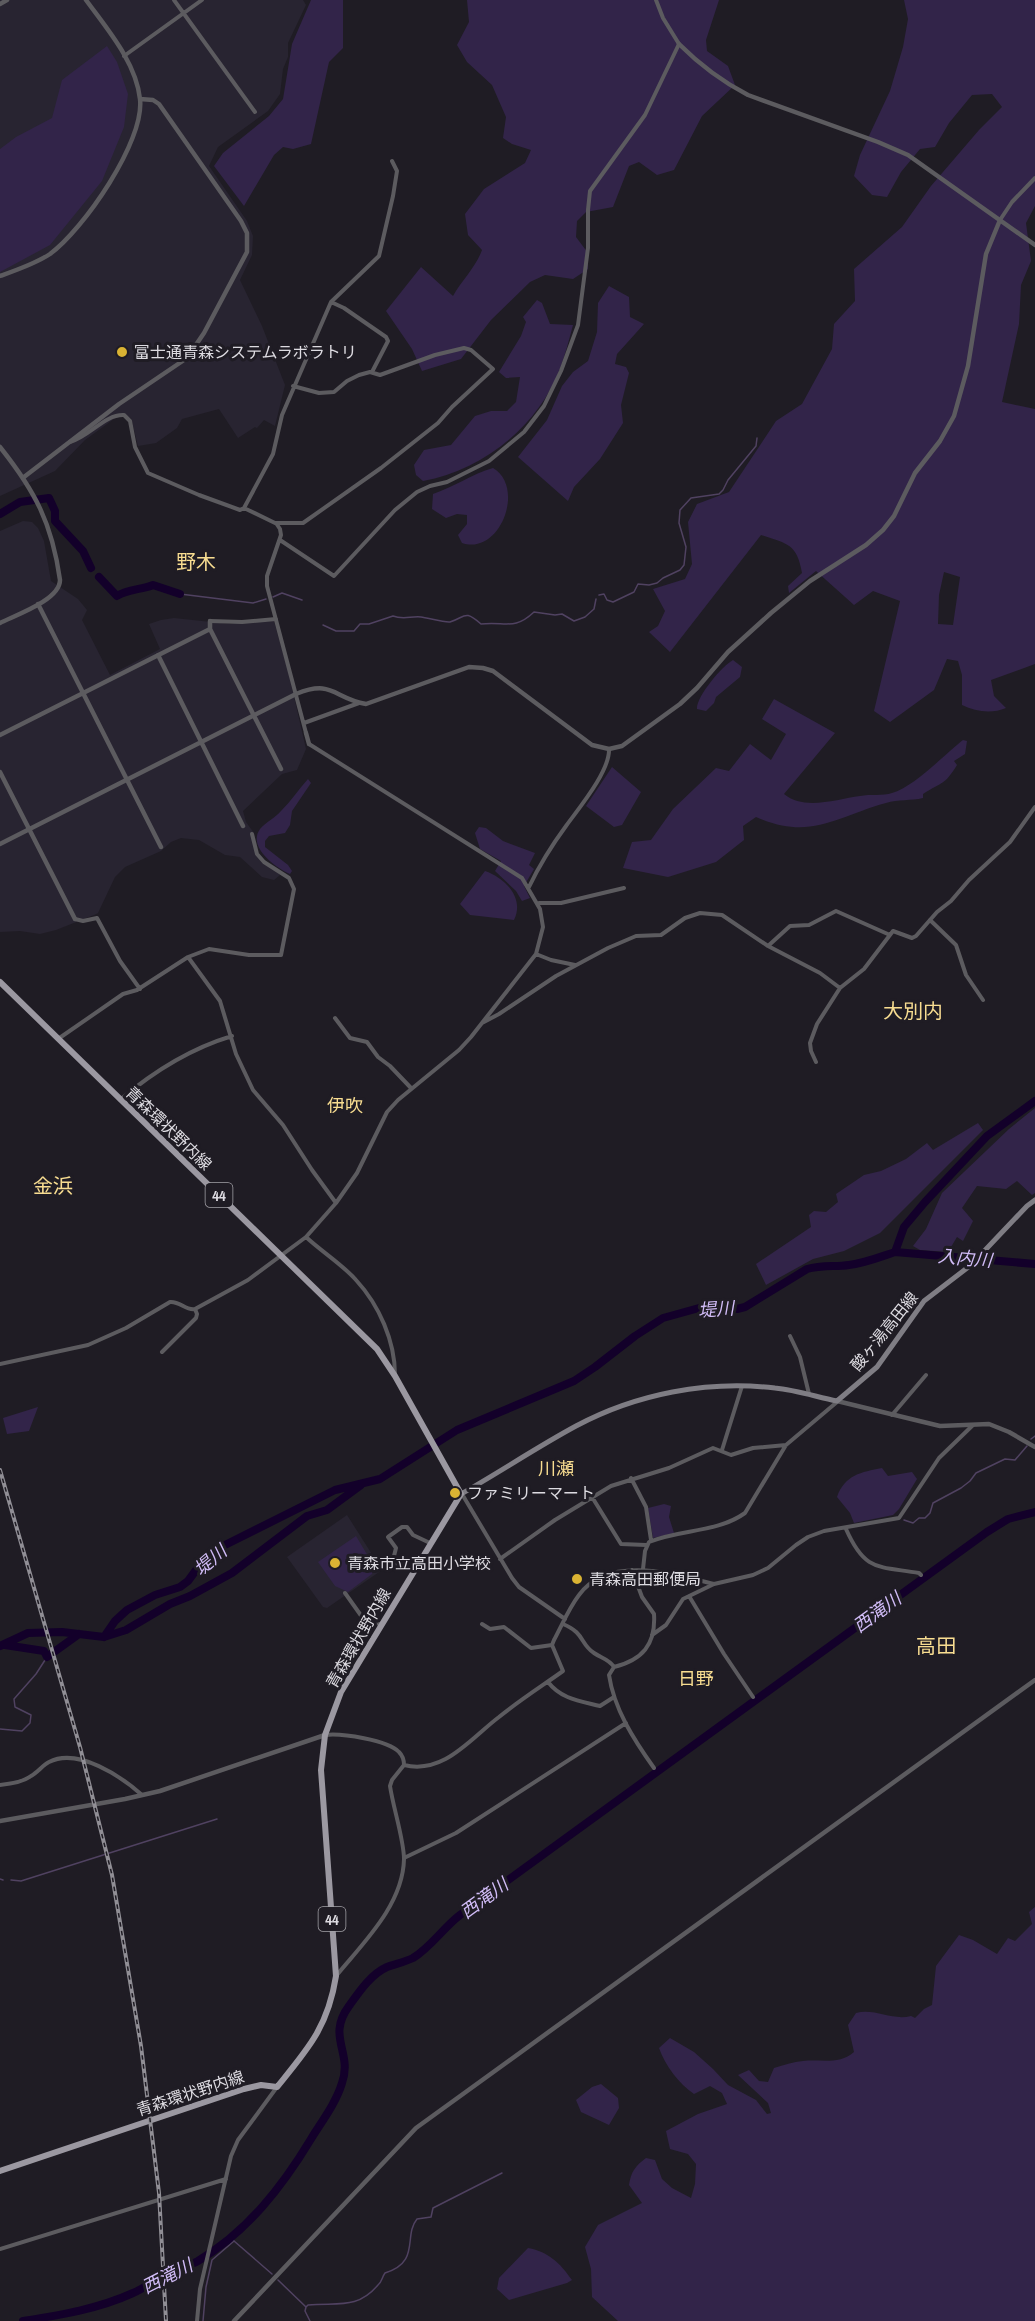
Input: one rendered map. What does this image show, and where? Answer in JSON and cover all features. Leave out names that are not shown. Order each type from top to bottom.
[{"type":"main road","name":"青森環状野内線","points":[[0,982],[377,1349],[395,1376],[462,1494],[341,1692],[325,1735],[321,1770],[336,1976],[330,2008],[302,2057],[277,2087],[261,2085],[244,2089],[0,2171]]},
{"type":"main road","name":"酸ヶ湯高田線","points":[[837,1401],[877,1366],[924,1301],[971,1265],[1035,1200]]},
{"type":"main road","points":[[462,1494],[576,1426],[618,1407],[670,1392],[742,1386],[775,1388],[837,1401]]},
{"type":"street","points":[[0,4],[7,0]]},
{"type":"street","points":[[0,276],[43,258],[63,243],[74,231],[108,185],[128,150],[139,118],[140,99],[135,79],[124,56],[86,0]]},
{"type":"street","points":[[174,0],[255,112]]},
{"type":"street","points":[[124,56],[202,0]]},
{"type":"street","points":[[656,0],[663,18],[679,44],[705,69],[728,85],[748,95],[908,155],[1035,245]]},
{"type":"street","points":[[280,540],[334,576],[395,510],[417,492],[447,482],[489,462],[531,424],[555,386],[578,325],[588,248],[590,191],[645,115],[679,44]]},
{"type":"street","points":[[24,477],[119,404],[187,358],[204,333],[247,252],[247,233],[241,220],[159,104],[153,100],[140,99]]},
{"type":"street","points":[[244,508],[273,454],[277,430],[293,386],[331,302],[379,256],[393,196],[396,171],[392,161]]},
{"type":"street","points":[[304,723],[360,703],[372,703],[469,667],[483,668],[500,676],[586,742],[597,747],[609,749],[629,742],[680,704],[728,652],[771,613],[810,581],[866,545],[883,530],[894,516],[915,473],[940,441],[954,416],[968,366],[986,254],[1000,220],[1012,202],[1035,178]]},
{"type":"street","points":[[331,302],[344,308],[386,337],[388,341],[372,372]]},
{"type":"street","points":[[275,523],[303,523],[364,481],[438,423],[493,369],[471,350],[464,348],[435,355],[380,375],[372,372],[359,375],[334,392],[328,393],[293,386]]},
{"type":"street","points":[[0,1364],[88,1346],[126,1328],[170,1302],[178,1302],[190,1310],[195,1309],[248,1280],[306,1237],[336,1203],[357,1173],[382,1119],[398,1100],[459,1050],[482,1023],[536,954],[543,927],[539,903],[526,882],[511,870],[309,744],[267,586],[267,576],[280,540],[280,529],[275,523],[244,508],[240,510],[148,473],[135,447],[130,421],[124,415],[116,414],[82,439],[69,442]]},
{"type":"street","points":[[0,447],[24,477],[40,506],[50,535],[60,585],[54,595],[0,623]]},
{"type":"street","points":[[38,604],[161,847]]},
{"type":"street","points":[[276,619],[242,622],[210,621],[210,629],[281,769]]},
{"type":"street","points":[[0,735],[210,629]]},
{"type":"street","points":[[158,655],[243,826]]},
{"type":"street","points":[[0,844],[296,694],[322,687],[360,703]]},
{"type":"street","points":[[529,887],[560,835],[589,795],[609,758],[609,749]]},
{"type":"street","points":[[0,772],[75,919],[83,921],[97,918],[120,961],[140,989]]},
{"type":"street","points":[[816,1062],[811,1051],[812,1037],[817,1024],[840,988],[864,969],[893,931],[914,938],[1010,842],[1035,807]]},
{"type":"street","points":[[58,1039],[123,994],[140,989],[189,957],[209,949],[249,955],[281,955],[294,889],[289,878],[264,862],[257,854],[252,834]]},
{"type":"street","points":[[539,903],[561,903],[624,888]]},
{"type":"street","points":[[768,946],[790,926],[809,925],[836,912],[890,935]]},
{"type":"street","points":[[482,1023],[491,1020],[576,965],[608,948],[636,936],[661,935],[685,918],[700,913],[722,915],[768,946],[820,973],[840,988]]},
{"type":"street","points":[[930,920],[956,945],[966,975],[983,1000]]},
{"type":"street","points":[[536,954],[551,960],[576,965]]},
{"type":"street","points":[[189,957],[220,1001],[236,1054],[253,1090],[283,1125],[336,1203]]},
{"type":"street","points":[[335,1018],[350,1038],[367,1042],[378,1057],[411,1089]]},
{"type":"street","points":[[120,1100],[166,1064],[204,1045],[232,1036]]},
{"type":"street","points":[[306,1237],[355,1279],[375,1308],[384,1323],[395,1359],[395,1376]]},
{"type":"street","points":[[162,1352],[196,1318],[195,1309]]},
{"type":"street","points":[[790,1336],[800,1357],[809,1394]]},
{"type":"street","points":[[892,1415],[926,1375]]},
{"type":"street","points":[[722,1450],[742,1386]]},
{"type":"street","points":[[643,1569],[646,1545],[651,1540],[718,1527],[736,1519],[750,1508],[786,1445],[837,1401],[940,1426],[974,1424],[998,1426],[1035,1447]]},
{"type":"street","points":[[652,1635],[666,1625],[683,1599],[714,1584],[761,1572],[796,1545],[816,1534],[899,1518],[939,1458],[974,1424]]},
{"type":"street","points":[[500,1559],[592,1497],[631,1478],[669,1468],[713,1448],[731,1455],[753,1448],[786,1445]]},
{"type":"street","points":[[631,1478],[646,1507],[651,1540]]},
{"type":"street","points":[[462,1494],[519,1587],[577,1630],[589,1650],[607,1659],[614,1667]]},
{"type":"street","points":[[592,1497],[621,1544],[646,1545]]},
{"type":"street","points":[[396,1566],[394,1556],[396,1548],[388,1537],[402,1527],[407,1527],[413,1535],[430,1543]]},
{"type":"street","points":[[846,1529],[860,1554],[869,1563],[878,1567],[921,1575]]},
{"type":"street","points":[[552,1645],[580,1593],[589,1585],[609,1575],[643,1569],[714,1584]]},
{"type":"street","points":[[632,1570],[642,1597],[654,1614],[652,1635],[641,1656],[630,1663],[614,1667],[609,1675],[614,1697],[634,1740],[654,1768]]},
{"type":"street","points":[[345,1593],[366,1624],[381,1625]]},
{"type":"street","points":[[689,1596],[753,1697]]},
{"type":"street","points":[[482,1624],[490,1629],[504,1627],[531,1648],[552,1645]]},
{"type":"street","points":[[404,1765],[424,1766],[449,1757],[498,1717],[563,1671],[552,1645]]},
{"type":"street","points":[[234,2321],[416,2128],[1035,1680]]},
{"type":"street","points":[[548,1682],[556,1692],[575,1701],[600,1706],[614,1697]]},
{"type":"street","points":[[404,1858],[456,1833],[626,1723]]},
{"type":"street","points":[[0,1821],[142,1795],[325,1735],[338,1734],[391,1746],[399,1751],[404,1765]]},
{"type":"street","points":[[0,1785],[30,1777],[49,1762],[71,1758],[105,1769],[142,1795]]},
{"type":"street","points":[[336,1976],[373,1930],[393,1900],[401,1883],[404,1858],[390,1786],[404,1765]]},
{"type":"street","points":[[197,2321],[200,2289],[231,2156],[238,2140],[277,2087]]},
{"type":"street","points":[[0,2249],[226,2179]]},
{"type":"shaded area","points":[[0,0],[303,0],[306,5],[288,43],[288,57],[283,69],[280,94],[268,111],[218,147],[209,166],[247,221],[253,236],[252,255],[240,280],[262,326],[285,385],[275,426],[264,420],[257,428],[255,427],[238,438],[219,409],[182,419],[177,428],[156,443],[138,446],[131,418],[118,416],[85,440],[55,471],[0,496]]},
{"type":"shaded area","points":[[311,0],[343,0],[343,48],[329,62],[311,144],[293,149],[283,147],[274,155],[244,206],[214,166],[223,153],[269,116],[283,99],[292,44]]},
{"type":"shaded area","points":[[467,0],[719,0],[706,40],[707,51],[728,66],[735,85],[702,116],[674,170],[657,175],[639,162],[629,166],[613,207],[586,212],[577,221],[576,237],[588,253],[588,269],[573,279],[545,275],[530,282],[491,320],[461,359],[422,371],[412,349],[386,311],[421,267],[453,296],[482,250],[468,235],[465,214],[484,189],[525,163],[531,150],[512,144],[503,138],[506,117],[492,85],[467,62],[457,45],[469,22]]},
{"type":"shaded area","points":[[904,0],[1035,0],[1035,206],[1026,223],[1031,261],[1021,285],[1019,324],[1002,402],[1035,409],[1035,664],[991,680],[994,696],[1006,708],[984,711],[962,705],[962,675],[958,661],[947,659],[934,690],[890,722],[874,711],[900,601],[873,591],[854,605],[816,571],[789,593],[788,586],[802,573],[797,556],[785,543],[761,535],[670,652],[649,632],[658,626],[665,611],[653,589],[685,579],[692,564],[688,522],[697,504],[729,492],[776,421],[802,404],[832,349],[834,324],[855,301],[854,269],[902,227],[931,186],[1002,107],[992,94],[972,95],[949,123],[935,147],[920,149],[901,172],[887,197],[872,195],[854,176],[860,155],[890,91],[903,47],[908,19]],"holes":[[[944,572],[960,577],[953,625],[938,624],[939,595]]]},
{"type":"shaded area","points":[[107,46],[117,62],[128,94],[124,127],[102,181],[50,245],[0,272],[0,149],[16,137],[52,118],[62,80]]},
{"type":"shaded area","points":[[609,286],[629,297],[630,317],[644,324],[617,354],[615,364],[626,367],[629,373],[621,405],[623,423],[600,459],[574,487],[568,501],[518,457],[547,420],[562,386],[573,372],[588,361],[597,332],[598,303]]},
{"type":"shaded area","points":[[537,300],[542,303],[550,324],[573,325],[560,369],[550,390],[523,427],[487,456],[467,467],[423,481],[416,475],[414,465],[424,450],[451,445],[475,416],[491,411],[507,411],[516,402],[520,377],[506,378],[499,372],[521,336],[526,322],[523,317]]},
{"type":"shaded area","points":[[493,468],[503,477],[507,490],[508,504],[504,518],[488,539],[476,544],[462,543],[458,535],[467,524],[467,515],[457,514],[446,518],[432,509],[433,494]]},
{"type":"shaded area","points":[[23,521],[32,522],[38,528],[44,541],[51,581],[78,599],[87,610],[82,620],[110,675],[160,649],[149,624],[161,620],[174,618],[230,624],[274,621],[306,749],[297,770],[282,774],[243,811],[246,822],[254,833],[257,853],[280,875],[274,880],[262,877],[240,857],[225,855],[199,840],[181,838],[171,842],[161,851],[125,867],[115,877],[98,913],[40,934],[20,931],[0,932],[0,531]]},
{"type":"shaded area","points":[[733,660],[742,667],[740,677],[716,697],[714,703],[706,711],[697,709],[710,682]]},
{"type":"shaded area","points":[[774,699],[835,733],[784,794],[801,802],[811,803],[892,793],[910,784],[963,740],[967,741],[965,754],[954,761],[957,765],[946,780],[923,794],[923,798],[891,802],[808,827],[775,824],[756,817],[743,826],[744,840],[716,862],[668,877],[623,868],[632,842],[651,840],[673,809],[716,768],[729,771],[750,744],[771,760],[786,734],[762,719]]},
{"type":"shaded area","points":[[612,767],[641,792],[622,825],[614,827],[586,806]]},
{"type":"shaded area","points":[[308,779],[311,783],[292,811],[290,825],[285,833],[269,836],[265,841],[265,847],[288,865],[292,871],[290,874],[265,856],[257,843],[257,836],[260,829],[279,813]]},
{"type":"shaded area","points":[[479,827],[486,828],[503,841],[535,853],[529,865],[534,869],[524,886],[530,898],[522,901],[516,891],[495,871],[501,861],[480,849],[475,833]]},
{"type":"shaded area","points":[[485,871],[500,879],[511,890],[517,904],[514,920],[470,915],[460,904]]},
{"type":"shaded area","points":[[1035,1108],[1035,1193],[1032,1195],[1017,1181],[1006,1189],[977,1186],[962,1208],[973,1221],[963,1241],[957,1237],[948,1252],[920,1250],[913,1246],[926,1229],[942,1193],[1009,1129]]},
{"type":"shaded area","points":[[978,1123],[983,1130],[880,1233],[844,1251],[813,1259],[766,1285],[756,1264],[811,1227],[809,1215],[814,1211],[826,1212],[838,1202],[836,1194],[864,1175],[881,1171],[906,1159],[927,1143],[933,1150]]},
{"type":"shaded area","points":[[38,1407],[29,1431],[7,1434],[3,1418]]},
{"type":"shaded area","points":[[882,1468],[888,1476],[912,1472],[917,1479],[893,1515],[854,1523],[850,1513],[837,1497],[840,1490],[849,1479],[867,1471]]},
{"type":"shaded area","points":[[664,1504],[671,1506],[669,1517],[674,1533],[653,1538],[648,1508]]},
{"type":"shaded area","name":"青森市立高田小学校","points":[[347,1515],[382,1570],[327,1608],[323,1607],[287,1557]]},
{"type":"shaded area","points":[[356,1536],[374,1566],[372,1574],[348,1592],[335,1586],[318,1562]]},
{"type":"shaded area","points":[[1035,1907],[1035,2321],[618,2321],[592,2297],[591,2269],[585,2247],[598,2225],[642,2203],[629,2185],[634,2170],[646,2158],[655,2160],[662,2179],[672,2188],[691,2198],[695,2184],[696,2164],[688,2154],[670,2149],[666,2131],[698,2114],[727,2104],[722,2093],[710,2086],[694,2094],[678,2080],[659,2048],[670,2038],[694,2052],[728,2085],[756,2100],[767,2114],[771,2113],[768,2103],[738,2075],[749,2070],[759,2081],[768,2082],[774,2068],[799,2061],[830,2061],[849,2056],[854,2052],[848,2025],[856,2013],[870,2012],[915,2018],[932,2005],[936,1966],[959,1935],[997,1954],[1008,1938],[1015,1941],[1032,1924],[1029,1912]]},
{"type":"shaded area","points":[[601,2084],[618,2098],[619,2108],[609,2125],[581,2112],[576,2100],[592,2087]]},
{"type":"shaded area","points":[[528,2248],[542,2252],[553,2259],[572,2280],[509,2300],[497,2289],[499,2278]]},
{"type":"waterway","points":[[599,595],[604,594],[607,600],[613,602],[634,592],[638,584],[657,583],[680,570],[684,565],[686,547],[679,523],[680,510],[691,498],[719,494],[756,446],[757,438]]},
{"type":"waterway","points":[[0,514],[20,502],[49,498],[55,511],[55,521],[83,551],[91,568]]},
{"type":"waterway","points":[[99,577],[117,596],[153,585],[180,594]]},
{"type":"waterway","points":[[273,597],[282,593],[302,600]]},
{"type":"waterway","points":[[180,594],[253,603],[266,599]]},
{"type":"waterway","points":[[323,625],[336,631],[354,631],[360,624],[369,624],[393,616],[421,617],[450,622],[468,615],[481,624],[509,624],[521,621],[534,612],[562,614],[574,621],[585,617],[594,609],[596,599]]},
{"type":"waterway","name":"堤川","points":[[104,1637],[115,1621],[127,1610],[155,1595],[180,1587],[188,1581],[205,1558],[219,1548],[335,1490],[380,1479],[457,1430],[574,1381],[663,1318],[699,1308],[737,1309],[745,1307],[807,1269],[855,1264],[895,1252],[904,1227],[925,1202],[987,1136],[1035,1101]]},
{"type":"waterway","name":"入内川","points":[[895,1252],[1035,1264]]},
{"type":"waterway","points":[[1031,1439],[1035,1436]]},
{"type":"waterway","points":[[904,1520],[913,1523],[919,1518],[925,1518],[930,1513],[933,1503],[961,1488],[976,1473],[1005,1459],[1015,1460],[1027,1446]]},
{"type":"waterway","name":"堤川","points":[[0,1646],[28,1633],[62,1632],[104,1637],[126,1630],[170,1604],[232,1573],[307,1516],[327,1510],[361,1485]]},
{"type":"waterway","name":"西滝川","points":[[23,2321],[79,2311],[120,2299],[172,2271],[198,2261],[216,2249],[248,2222],[275,2191],[300,2157],[332,2105],[345,2072],[340,2036],[343,2017],[361,1989],[376,1974],[419,1954],[460,1915],[987,1532],[1008,1519],[1035,1512]]},
{"type":"waterway","points":[[5,1645],[44,1651],[47,1657],[79,1634]]},
{"type":"waterway","points":[[0,1729],[22,1731],[30,1723],[31,1715],[15,1707],[14,1699],[36,1674],[47,1657]]},
{"type":"waterway","points":[[11,1880],[21,1881],[217,1819]]},
{"type":"waterway","points":[[310,2321],[305,2311],[308,2305],[354,2302],[370,2293],[385,2273],[403,2262],[407,2256],[411,2233],[417,2219],[431,2217],[433,2208],[502,2173]]},
{"type":"waterway","points":[[203,2321],[206,2287],[212,2260],[234,2241],[231,2237]]},
{"type":"waterway","points":[[234,2241],[272,2274]]},
{"type":"waterway","points":[[278,2280],[306,2307]]},
{"type":"railway","points":[[0,1470],[80,1747],[112,1875],[141,2046],[159,2193],[166,2321]]},
{"type":"place","name":"富士通青森システムラボラトリ","points":[[122,352]]},
{"type":"place","name":"ファミリーマート","points":[[455,1493]]},
{"type":"place","name":"青森市立高田小学校","points":[[335,1563]]},
{"type":"place","name":"青森高田郵便局","points":[[577,1579]]},
{"type":"district","name":"野木","points":[[196,561]]},
{"type":"district","name":"大別内","points":[[913,1010]]},
{"type":"district","name":"伊吹","points":[[345,1105]]},
{"type":"district","name":"金浜","points":[[53,1185]]},
{"type":"district","name":"川瀬","points":[[556,1468]]},
{"type":"district","name":"高田","points":[[936,1645]]},
{"type":"district","name":"日野","points":[[696,1678]]}]
